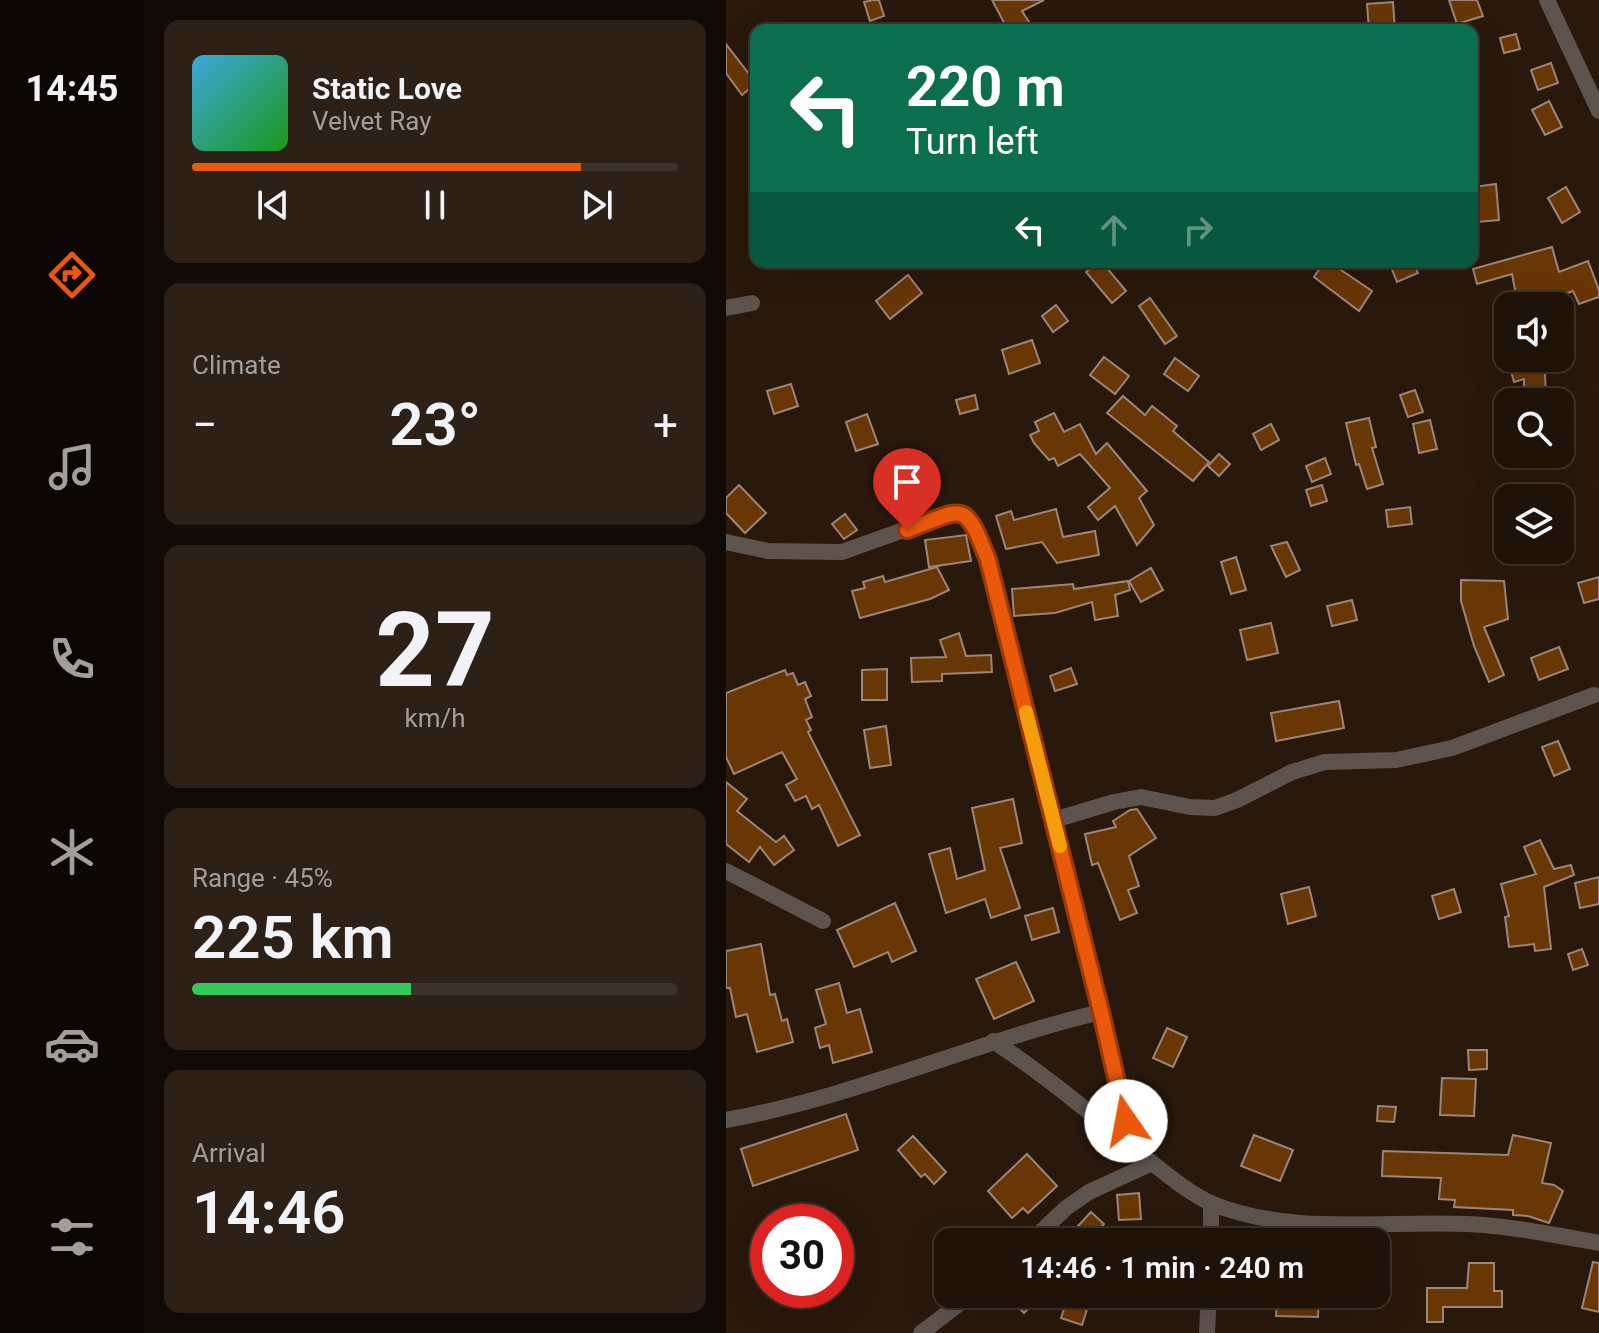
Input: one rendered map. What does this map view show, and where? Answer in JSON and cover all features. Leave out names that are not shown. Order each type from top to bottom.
[{"type":"street","points":[[1547,0],[1599,111]]},
{"type":"street","points":[[726,308],[752,303]]},
{"type":"street","points":[[726,542],[779,552],[842,552],[954,512],[966,514],[974,524],[988,560],[1054,820],[1131,1146]]},
{"type":"street","points":[[1054,820],[1141,797],[1190,807],[1215,808],[1292,772],[1325,762],[1396,760],[1452,748],[1594,695]]},
{"type":"street","points":[[726,871],[823,921]]},
{"type":"street","points":[[726,1120],[848,1091],[993,1041],[1101,1012]]},
{"type":"street","points":[[993,1041],[1060,1089],[1152,1163],[1211,1203],[1287,1222],[1470,1224],[1599,1243]]},
{"type":"street","points":[[1045,1228],[1089,1192],[1152,1163]]},
{"type":"street","points":[[1211,1203],[1211,1228]]},
{"type":"street","points":[[921,1333],[954,1308]]},
{"type":"street","points":[[1207,1333],[1208,1308]]},
{"type":"building","points":[[879,0],[884,16],[870,21],[864,2]]},
{"type":"building","points":[[992,0],[1044,0],[1022,11],[1030,24],[1005,24]]},
{"type":"building","points":[[1449,0],[1477,0],[1483,16],[1457,24]]},
{"type":"building","points":[[1393,2],[1395,24],[1369,24],[1367,4]]},
{"type":"building","points":[[1516,34],[1520,49],[1504,53],[1500,38]]},
{"type":"building","points":[[726,44],[750,75],[750,88],[742,95],[726,73]]},
{"type":"building","points":[[1551,63],[1558,83],[1538,90],[1531,70]]},
{"type":"building","points":[[1549,101],[1562,127],[1545,135],[1532,110]]},
{"type":"building","points":[[1496,184],[1499,220],[1478,222],[1478,186]]},
{"type":"building","points":[[1566,187],[1580,212],[1562,223],[1548,198]]},
{"type":"building","points":[[1552,247],[1559,272],[1588,261],[1599,297],[1579,304],[1573,291],[1515,292],[1512,274],[1477,284],[1473,269]]},
{"type":"building","points":[[1090,268],[1107,268],[1126,291],[1112,303],[1086,272]]},
{"type":"building","points":[[1320,268],[1342,268],[1341,270],[1372,291],[1359,311],[1314,277]]},
{"type":"building","points":[[1391,268],[1416,268],[1418,273],[1397,282]]},
{"type":"building","points":[[908,275],[922,293],[890,319],[876,301]]},
{"type":"building","points":[[1150,298],[1177,336],[1165,344],[1139,306]]},
{"type":"building","points":[[1056,305],[1068,321],[1053,332],[1042,316]]},
{"type":"building","points":[[1032,340],[1040,363],[1009,374],[1002,350]]},
{"type":"building","points":[[1104,357],[1129,376],[1115,394],[1090,375]]},
{"type":"building","points":[[1175,358],[1199,376],[1188,391],[1164,374]]},
{"type":"building","points":[[1511,372],[1545,372],[1546,388],[1524,388],[1524,379],[1514,382]]},
{"type":"building","points":[[791,384],[798,406],[774,414],[767,391]]},
{"type":"building","points":[[1415,390],[1423,412],[1408,417],[1400,395]]},
{"type":"building","points":[[975,395],[978,409],[960,414],[956,400]]},
{"type":"building","points":[[1123,396],[1145,415],[1152,406],[1177,426],[1173,431],[1209,462],[1193,481],[1107,413]]},
{"type":"building","points":[[1054,413],[1064,432],[1080,424],[1096,454],[1107,443],[1147,491],[1139,498],[1154,525],[1137,545],[1115,506],[1098,520],[1088,507],[1110,488],[1080,454],[1058,466],[1054,458],[1049,460],[1034,443],[1030,435],[1039,431],[1035,422]]},
{"type":"building","points":[[867,414],[878,444],[856,451],[846,422]]},
{"type":"building","points":[[1369,418],[1376,447],[1372,448],[1383,484],[1367,489],[1359,464],[1356,465],[1346,423]]},
{"type":"building","points":[[1430,420],[1437,449],[1419,453],[1413,424]]},
{"type":"building","points":[[1271,424],[1279,440],[1261,450],[1253,434]]},
{"type":"building","points":[[1219,454],[1230,464],[1219,476],[1208,466]]},
{"type":"building","points":[[1325,458],[1331,474],[1312,482],[1306,466]]},
{"type":"building","points":[[904,474],[914,486],[899,499],[889,487]]},
{"type":"building","points":[[739,485],[766,513],[745,533],[726,513],[726,498]]},
{"type":"building","points":[[1322,485],[1327,501],[1311,506],[1306,490]]},
{"type":"building","points":[[1410,507],[1412,524],[1388,527],[1386,510]]},
{"type":"building","points":[[1056,509],[1063,537],[1095,531],[1099,555],[1057,563],[1042,542],[1006,549],[996,516],[1011,511],[1014,520]]},
{"type":"building","points":[[845,514],[857,530],[844,539],[832,524]]},
{"type":"building","points":[[966,535],[971,561],[929,567],[925,540]]},
{"type":"building","points":[[1287,542],[1300,570],[1286,577],[1271,546]]},
{"type":"building","points":[[1236,557],[1246,590],[1231,594],[1221,562]]},
{"type":"building","points":[[937,567],[949,590],[930,599],[860,618],[852,591],[865,588],[863,582],[883,576],[885,582]]},
{"type":"building","points":[[1151,568],[1163,590],[1141,602],[1129,581]]},
{"type":"building","points":[[1599,577],[1599,599],[1584,603],[1578,583]]},
{"type":"building","points":[[1461,580],[1504,581],[1508,619],[1484,627],[1504,675],[1489,682],[1474,646],[1461,601]]},
{"type":"building","points":[[1128,581],[1130,590],[1115,595],[1118,616],[1095,620],[1092,602],[1055,613],[1014,616],[1012,589],[1073,584],[1074,589]]},
{"type":"building","points":[[1352,600],[1357,620],[1332,626],[1327,606]]},
{"type":"building","points":[[1271,623],[1278,653],[1247,660],[1240,630]]},
{"type":"building","points":[[959,633],[966,656],[991,655],[992,672],[942,674],[942,681],[912,682],[911,658],[946,657],[940,640]]},
{"type":"building","points":[[1559,647],[1568,669],[1539,680],[1531,658]]},
{"type":"building","points":[[1071,668],[1077,684],[1055,691],[1050,676]]},
{"type":"building","points":[[887,669],[887,700],[862,700],[862,670]]},
{"type":"building","points":[[785,670],[787,675],[793,673],[798,685],[805,682],[811,696],[805,699],[812,717],[806,720],[811,730],[808,732],[860,835],[838,846],[819,805],[812,809],[806,796],[795,801],[786,785],[797,779],[782,752],[734,774],[726,757],[726,693]]},
{"type":"building","points":[[1339,701],[1344,728],[1276,741],[1271,713]]},
{"type":"building","points":[[886,726],[891,765],[870,768],[864,730]]},
{"type":"building","points":[[1558,741],[1570,769],[1554,776],[1542,747]]},
{"type":"building","points":[[726,782],[747,799],[737,811],[776,842],[784,836],[794,850],[774,865],[760,847],[749,862],[726,844]]},
{"type":"building","points":[[1013,799],[1022,843],[1000,848],[1020,908],[991,918],[985,899],[946,913],[929,854],[950,848],[957,879],[985,870],[972,808]]},
{"type":"building","points":[[1137,809],[1156,838],[1129,856],[1139,886],[1128,890],[1137,913],[1120,920],[1098,863],[1092,865],[1085,834],[1116,827],[1113,821]]},
{"type":"building","points":[[1540,840],[1554,869],[1571,865],[1574,875],[1544,887],[1551,949],[1535,951],[1534,944],[1509,947],[1505,917],[1509,916],[1501,884],[1536,874],[1524,847]]},
{"type":"building","points":[[1599,877],[1599,904],[1580,908],[1575,883]]},
{"type":"building","points":[[1309,887],[1316,916],[1288,924],[1281,894]]},
{"type":"building","points":[[1454,889],[1461,912],[1439,919],[1432,896]]},
{"type":"building","points":[[895,903],[916,951],[892,962],[888,952],[854,967],[837,930]]},
{"type":"building","points":[[1053,908],[1059,932],[1032,940],[1025,916]]},
{"type":"building","points":[[761,944],[770,995],[775,994],[782,1021],[787,1019],[793,1042],[757,1052],[747,1014],[736,1017],[730,988],[726,988],[726,951]]},
{"type":"building","points":[[1582,949],[1588,965],[1573,970],[1568,954]]},
{"type":"building","points":[[1016,962],[1034,1001],[994,1019],[976,979]]},
{"type":"building","points":[[839,983],[847,1013],[860,1009],[872,1052],[833,1063],[829,1045],[820,1048],[815,1028],[826,1024],[816,990]]},
{"type":"building","points":[[1167,1028],[1187,1037],[1173,1067],[1153,1058]]},
{"type":"building","points":[[1468,1050],[1487,1050],[1487,1069],[1469,1070]]},
{"type":"building","points":[[1442,1078],[1476,1079],[1474,1116],[1440,1115]]},
{"type":"building","points":[[1378,1106],[1396,1107],[1394,1122],[1377,1121]]},
{"type":"building","points":[[846,1114],[858,1150],[753,1186],[741,1149]]},
{"type":"building","points":[[1254,1135],[1293,1150],[1280,1181],[1241,1166]]},
{"type":"building","points":[[1513,1135],[1551,1143],[1542,1183],[1554,1185],[1563,1191],[1549,1223],[1513,1215],[1513,1210],[1454,1207],[1455,1200],[1439,1199],[1441,1178],[1382,1176],[1383,1151],[1508,1155]]},
{"type":"building","points":[[913,1136],[946,1172],[934,1184],[925,1174],[921,1177],[898,1150]]},
{"type":"building","points":[[1027,1154],[1057,1186],[1028,1213],[1023,1208],[1012,1218],[988,1191]]},
{"type":"building","points":[[1139,1193],[1141,1219],[1119,1220],[1117,1195]]},
{"type":"building","points":[[1091,1212],[1104,1224],[1100,1228],[1076,1228]]},
{"type":"building","points":[[1593,1262],[1599,1263],[1599,1312],[1582,1308]]},
{"type":"building","points":[[1469,1263],[1494,1263],[1494,1291],[1502,1291],[1502,1307],[1443,1307],[1443,1322],[1427,1322],[1427,1288],[1467,1288]]},
{"type":"building","points":[[1064,1308],[1087,1308],[1082,1325],[1061,1318]]},
{"type":"building","points":[[1276,1308],[1318,1308],[1318,1317],[1276,1316]]},
{"type":"slow traffic","points":[[1026,712],[1060,846]]},
{"type":"route","points":[[907,530],[954,512],[966,514],[974,524],[988,560],[1126,1121]]}]
